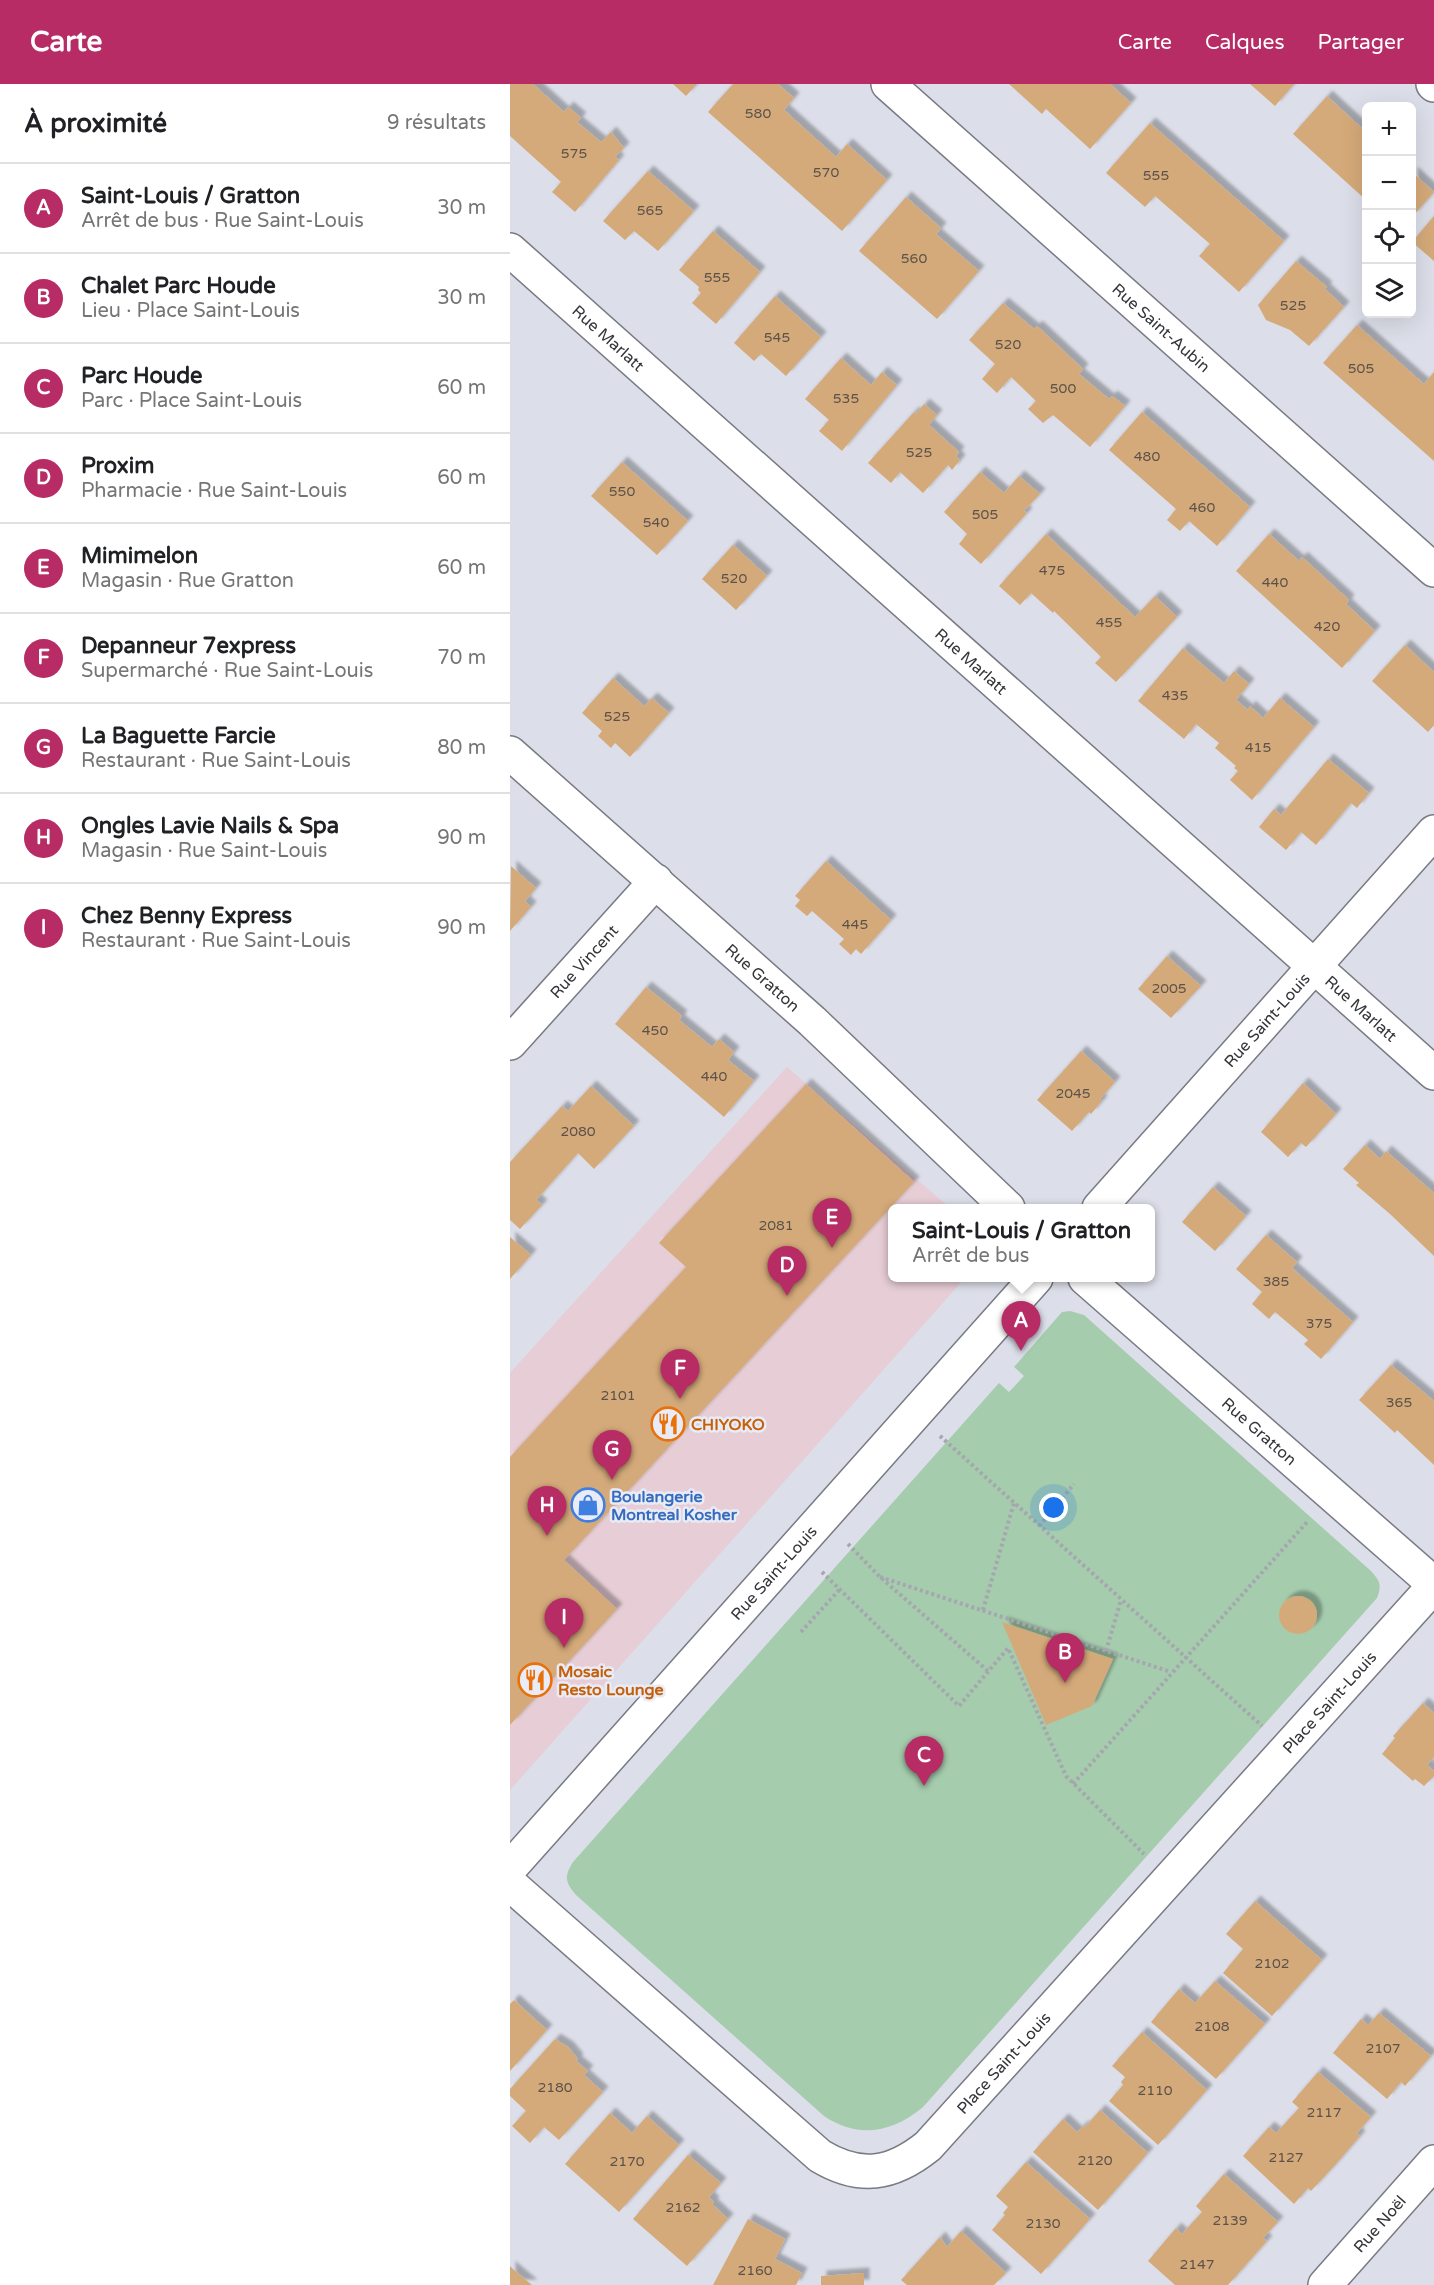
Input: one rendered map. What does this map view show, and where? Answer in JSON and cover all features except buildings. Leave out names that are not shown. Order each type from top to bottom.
[{"type":"street","name":"Rue Saint-Aubin","points":[[888,84],[1434,570]]},
{"type":"street","name":"Rue Marlatt","points":[[510,250],[1434,1073]]},
{"type":"street","name":"Rue Gratton","points":[[510,753],[812,1021],[1003,1204]]},
{"type":"street","name":"Rue Saint-Louis","points":[[1103,1204],[1434,832]]},
{"type":"street","name":"Rue Vincent","points":[[510,1043],[656,882]]},
{"type":"street","name":"Rue Saint-Louis","points":[[510,1868],[1032,1282]]},
{"type":"street","name":"Rue Gratton","points":[[1090,1282],[1434,1585]]},
{"type":"street","name":"Place Saint-Louis","points":[[510,1884],[800,2139],[833,2164],[865,2171],[899,2167],[928,2146],[1434,1585]]},
{"type":"street","name":"Rue Noël","points":[[1325,2285],[1434,2162]]},
{"type":"path","points":[[914,1413],[1288,1748]]},
{"type":"path","points":[[1039,1526],[1074,1484]]},
{"type":"path","points":[[1073,1784],[1185,1656],[1333,1494]]},
{"type":"path","points":[[983,1610],[1014,1503]]},
{"type":"path","points":[[822,1518],[880,1577],[988,1671]]},
{"type":"path","points":[[795,1548],[840,1588],[959,1706],[1008,1648],[1066,1776],[1169,1879]]},
{"type":"path","points":[[880,1577],[1172,1672]]},
{"type":"path","points":[[801,1632],[840,1588]]},
{"type":"path","points":[[1106,1651],[1121,1599]]},
{"type":"shaded area","points":[[787,1067],[945,1204],[888,1204],[888,1282],[961,1282],[510,1790],[510,1373]]},
{"type":"green space","points":[[1070,1311],[1084,1315],[1371,1571],[1379,1583],[1379,1594],[923,2107],[899,2123],[887,2127],[875,2130],[849,2128],[824,2116],[576,1895],[568,1883],[568,1871],[573,1862],[999,1383],[1009,1392],[1024,1376],[1014,1367],[1062,1312]]},
{"type":"place","name":"Mimimelon","points":[[832,1248]]},
{"type":"place","name":"Proxim","points":[[787,1296]]},
{"type":"place","name":"Saint-Louis / Gratton","points":[[1021,1351]]},
{"type":"place","name":"Depanneur 7express","points":[[680,1399]]},
{"type":"place","name":"CHIYOKO","points":[[668,1424]]},
{"type":"place","name":"La Baguette Farcie","points":[[612,1480]]},
{"type":"place","name":"Boulangerie Montreal Kosher","points":[[588,1505]]},
{"type":"place","name":"Ongles Lavie Nails & Spa","points":[[547,1536]]},
{"type":"place","name":"Chez Benny Express","points":[[564,1648]]},
{"type":"place","name":"Mosaic Resto Lounge","points":[[535,1680]]},
{"type":"place","name":"Chalet Parc Houde","points":[[1065,1683]]},
{"type":"place","name":"Parc Houde","points":[[924,1786]]}]
